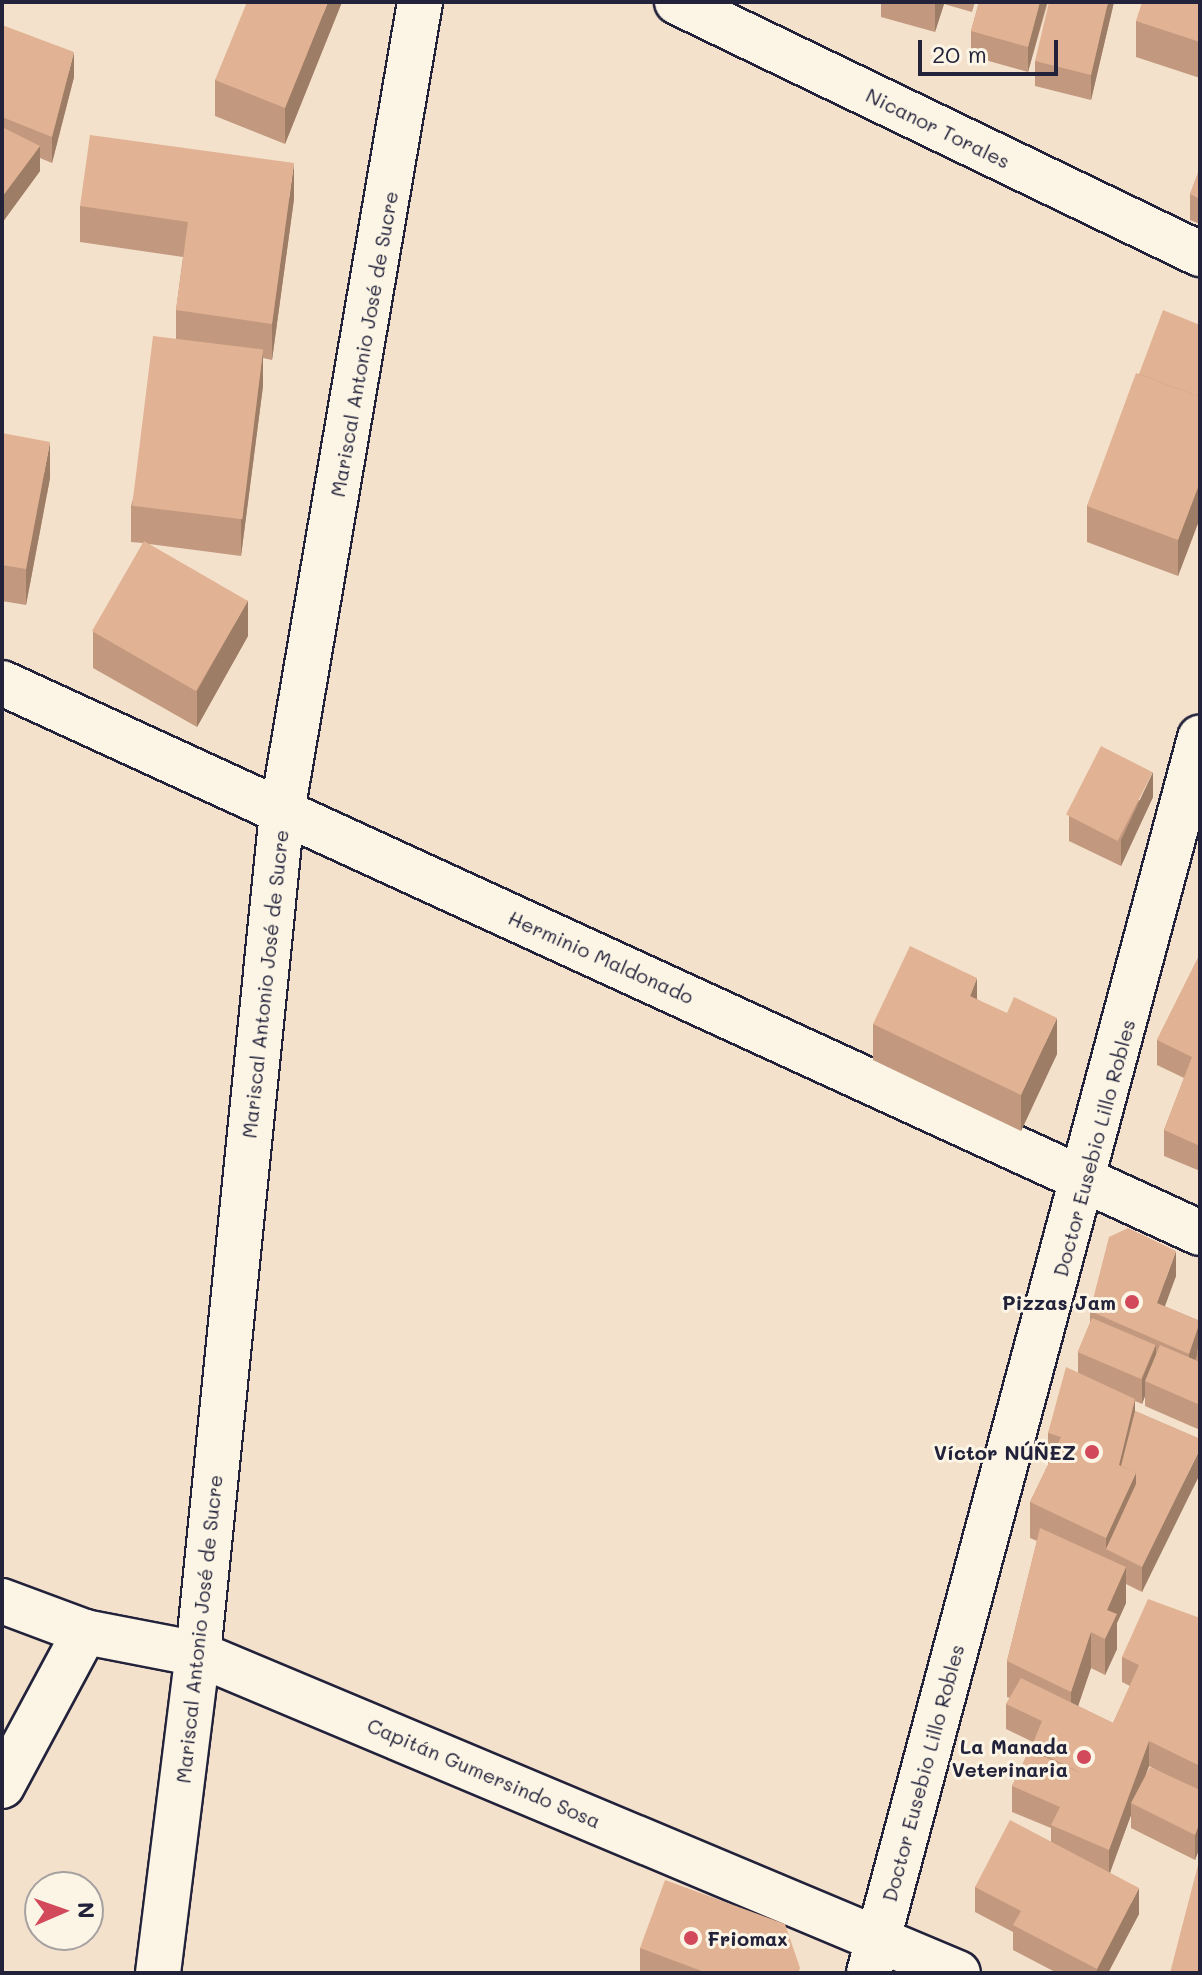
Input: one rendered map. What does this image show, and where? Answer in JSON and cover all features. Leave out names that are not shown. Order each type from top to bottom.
[{"type":"street","name":"Mariscal Antonio José de Sucre","points":[[158,1973],[198,1654],[282,812],[420,2]]},
{"type":"street","name":"Nicanor Torales","points":[[677,2],[1200,254]]},
{"type":"street","name":"Herminio Maldonado","points":[[2,683],[1200,1233]]},
{"type":"street","name":"Doctor Eusebio Lillo Robles","points":[[873,1955],[1087,1179],[1200,738]]},
{"type":"street","name":"Capitán Gumersindo Sosa","points":[[2,1601],[85,1632],[198,1654],[873,1955],[958,1973]]},
{"type":"street","points":[[2,1786],[85,1632]]},
{"type":"building","points":[[247,2],[328,2],[285,108],[215,80]]},
{"type":"building","points":[[979,2],[1040,2],[1028,47],[971,31]]},
{"type":"building","points":[[1049,2],[1108,2],[1091,75],[1035,61]]},
{"type":"building","points":[[1142,2],[1200,2],[1200,42],[1136,21]]},
{"type":"building","points":[[2,25],[74,52],[52,137],[2,117]]},
{"type":"building","points":[[2,127],[40,146],[2,197]]},
{"type":"building","points":[[90,135],[294,163],[272,324],[176,310],[188,222],[80,206]]},
{"type":"building","points":[[1200,168],[1200,199],[1190,194]]},
{"type":"building","points":[[1163,310],[1200,325],[1200,397],[1139,374]]},
{"type":"building","points":[[153,336],[263,350],[242,519],[132,506]]},
{"type":"building","points":[[1136,373],[1200,397],[1200,482],[1178,540],[1087,506]]},
{"type":"building","points":[[2,433],[50,442],[26,569],[2,565]]},
{"type":"building","points":[[144,541],[248,601],[196,691],[92,631]]},
{"type":"building","points":[[1101,746],[1153,772],[1118,841],[1066,815]]},
{"type":"building","points":[[910,946],[977,978],[970,996],[1007,1013],[1014,997],[1057,1018],[1021,1095],[873,1024]]},
{"type":"building","points":[[1200,954],[1200,1146],[1164,1130],[1192,1057],[1157,1040]]},
{"type":"building","name":"Pizzas Jam","points":[[1128,1228],[1176,1251],[1157,1303],[1200,1321],[1189,1354],[1090,1311],[1109,1237]]},
{"type":"building","points":[[1092,1318],[1156,1345],[1141,1379],[1078,1352]]},
{"type":"building","points":[[1160,1345],[1200,1362],[1200,1405],[1145,1381]]},
{"type":"building","points":[[1066,1367],[1135,1399],[1119,1465],[1136,1473],[1106,1538],[1030,1502],[1061,1437],[1048,1433]]},
{"type":"building","points":[[1135,1411],[1200,1439],[1200,1449],[1142,1567],[1106,1549],[1136,1484],[1136,1473],[1121,1466]]},
{"type":"building","points":[[1040,1528],[1126,1567],[1107,1610],[1117,1614],[1105,1639],[1091,1632],[1071,1692],[1007,1661]]},
{"type":"building","points":[[1148,1599],[1200,1618],[1200,1766],[1149,1741],[1109,1850],[1051,1825],[1060,1807],[1012,1786],[1029,1750],[1083,1774],[1031,1748],[1042,1721],[1006,1704],[1021,1678],[1113,1723],[1139,1665],[1122,1657]]},
{"type":"building","points":[[1150,1767],[1200,1790],[1200,1822],[1195,1835],[1131,1803]]},
{"type":"building","points":[[1010,1820],[1139,1888],[1097,1969],[1013,1925],[1021,1911],[975,1887]]},
{"type":"building","points":[[1198,1865],[1200,1973],[1170,1973]]},
{"type":"building","points":[[665,1880],[785,1924],[800,1968],[798,1973],[707,1973],[640,1948]]},
{"type":"place","name":"Pizzas Jam","points":[[1132,1302]]},
{"type":"place","name":"Víctor NÚÑEZ","points":[[1092,1452]]},
{"type":"place","name":"La Manada Veterinaria","points":[[1084,1757]]},
{"type":"place","name":"Friomax","points":[[691,1938]]}]
